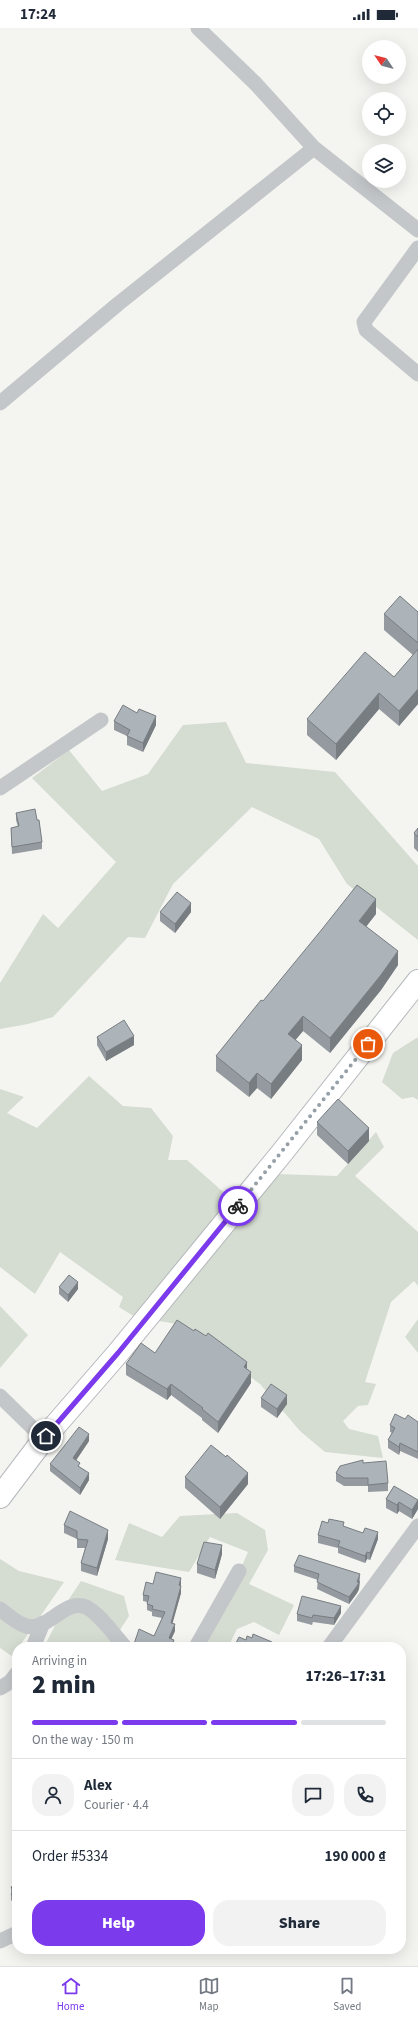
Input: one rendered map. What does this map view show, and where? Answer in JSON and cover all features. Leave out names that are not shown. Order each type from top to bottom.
[{"type":"main road","points":[[0,1497],[44,1439],[118,1353],[418,981]]},
{"type":"street","points":[[198,28],[256,84],[314,148],[418,230]]},
{"type":"street","points":[[0,403],[118,304],[314,148]]},
{"type":"street","points":[[418,248],[364,322],[366,330],[418,374]]},
{"type":"street","points":[[0,788],[101,720]]},
{"type":"street","points":[[0,1396],[44,1439]]},
{"type":"street","points":[[333,1642],[418,1526]]},
{"type":"street","points":[[199,1642],[239,1570]]},
{"type":"street","points":[[0,1609],[16,1621],[28,1626],[43,1623],[72,1606],[86,1607],[94,1612],[121,1642]]},
{"type":"street","points":[[35,1642],[43,1623]]},
{"type":"street","points":[[0,1688],[12,1679]]},
{"type":"street","points":[[0,1941],[12,1935]]},
{"type":"shaded area","points":[[226,722],[246,763],[335,772],[418,866],[418,940],[347,884],[319,839],[252,807],[173,884],[145,938],[128,937],[53,1017],[28,1024],[0,1029],[0,983],[43,914],[58,928],[116,862],[32,778],[69,750],[102,791],[148,774],[183,725]]},
{"type":"shaded area","points":[[418,1037],[418,1100],[413,1097],[402,1099],[382,1082],[393,1053]]},
{"type":"shaded area","points":[[89,1076],[123,1106],[151,1108],[173,1136],[168,1160],[187,1160],[229,1197],[276,1174],[337,1176],[376,1132],[384,1147],[355,1176],[418,1232],[418,1286],[414,1281],[391,1302],[365,1382],[376,1384],[368,1405],[358,1406],[343,1421],[349,1429],[378,1436],[383,1458],[325,1452],[300,1431],[260,1384],[177,1324],[135,1317],[119,1307],[123,1297],[60,1252],[35,1294],[0,1267],[0,1089],[24,1097],[7,1113],[37,1128]]},
{"type":"shaded area","points":[[0,1306],[28,1335],[0,1368]]},
{"type":"shaded area","points":[[418,1319],[418,1353],[405,1337]]},
{"type":"shaded area","points":[[237,1513],[265,1530],[268,1550],[249,1584],[294,1605],[279,1635],[254,1622],[237,1629],[230,1642],[197,1642],[226,1602],[248,1552],[210,1537],[189,1572],[115,1560],[129,1523],[162,1537],[180,1516]]},
{"type":"shaded area","points":[[0,1559],[19,1571],[64,1582],[22,1642],[12,1642],[12,1656],[0,1648]]},
{"type":"shaded area","points":[[81,1581],[124,1596],[129,1616],[112,1642],[47,1642],[67,1602]]},
{"type":"building","points":[[400,596],[418,612],[418,643],[384,614]]},
{"type":"building","points":[[418,649],[418,689],[399,711],[379,693],[336,744],[307,719],[365,652],[394,677]]},
{"type":"building","points":[[123,705],[137,713],[139,709],[156,716],[143,743],[127,736],[130,730],[114,721]]},
{"type":"building","points":[[35,809],[37,820],[39,820],[42,842],[12,847],[11,828],[19,826],[16,813]]},
{"type":"building","points":[[418,828],[418,837],[414,833]]},
{"type":"building","points":[[357,885],[376,899],[359,921],[398,951],[381,975],[330,1038],[303,1016],[288,1034],[302,1045],[271,1084],[257,1073],[249,1083],[216,1056],[261,1000],[263,1001]]},
{"type":"building","points":[[177,892],[191,903],[175,924],[160,912]]},
{"type":"building","points":[[124,1020],[134,1036],[106,1052],[97,1037]]},
{"type":"building","points":[[338,1099],[369,1128],[348,1151],[317,1122]]},
{"type":"building","points":[[69,1275],[78,1282],[68,1295],[59,1287]]},
{"type":"building","points":[[177,1320],[194,1331],[195,1329],[206,1336],[208,1333],[247,1362],[244,1367],[251,1372],[218,1422],[202,1409],[203,1408],[171,1384],[167,1389],[126,1364],[141,1343],[155,1353]]},
{"type":"building","points":[[271,1384],[287,1395],[277,1409],[261,1398]]},
{"type":"building","points":[[395,1414],[405,1419],[408,1415],[418,1422],[418,1452],[400,1443],[399,1447],[388,1440],[395,1428],[390,1425]]},
{"type":"building","points":[[79,1427],[89,1434],[73,1458],[80,1463],[78,1466],[89,1473],[80,1488],[50,1464]]},
{"type":"building","points":[[211,1445],[226,1457],[227,1455],[248,1473],[220,1507],[185,1477]]},
{"type":"building","points":[[363,1460],[363,1463],[386,1461],[388,1483],[368,1485],[368,1478],[344,1478],[336,1473],[340,1466]]},
{"type":"building","points":[[394,1486],[418,1500],[412,1510],[399,1502],[397,1505],[386,1499]]},
{"type":"building","points":[[70,1511],[108,1530],[97,1568],[81,1563],[88,1540],[77,1539],[77,1531],[64,1525]]},
{"type":"building","points":[[329,1519],[344,1522],[343,1526],[363,1533],[365,1528],[378,1532],[370,1553],[367,1552],[365,1556],[338,1546],[340,1541],[318,1535],[322,1521],[328,1523]]},
{"type":"building","points":[[204,1542],[222,1545],[215,1570],[197,1564]]},
{"type":"building","points":[[299,1555],[360,1574],[357,1582],[359,1582],[349,1597],[317,1582],[319,1574],[294,1566]]},
{"type":"building","points":[[156,1572],[181,1578],[179,1585],[181,1586],[171,1623],[175,1624],[169,1638],[174,1640],[173,1642],[135,1642],[139,1629],[154,1636],[165,1612],[152,1609],[153,1606],[147,1604],[149,1596],[143,1595],[146,1582],[153,1584]]},
{"type":"building","points":[[302,1596],[341,1606],[334,1618],[313,1615],[312,1618],[297,1614]]},
{"type":"building","points":[[253,1634],[272,1642],[236,1642],[239,1637],[246,1640],[247,1636],[252,1638]]},
{"type":"way so far","points":[[238,1206],[368,1044]]},
{"type":"route","points":[[46,1436],[118,1353],[238,1206]]}]
